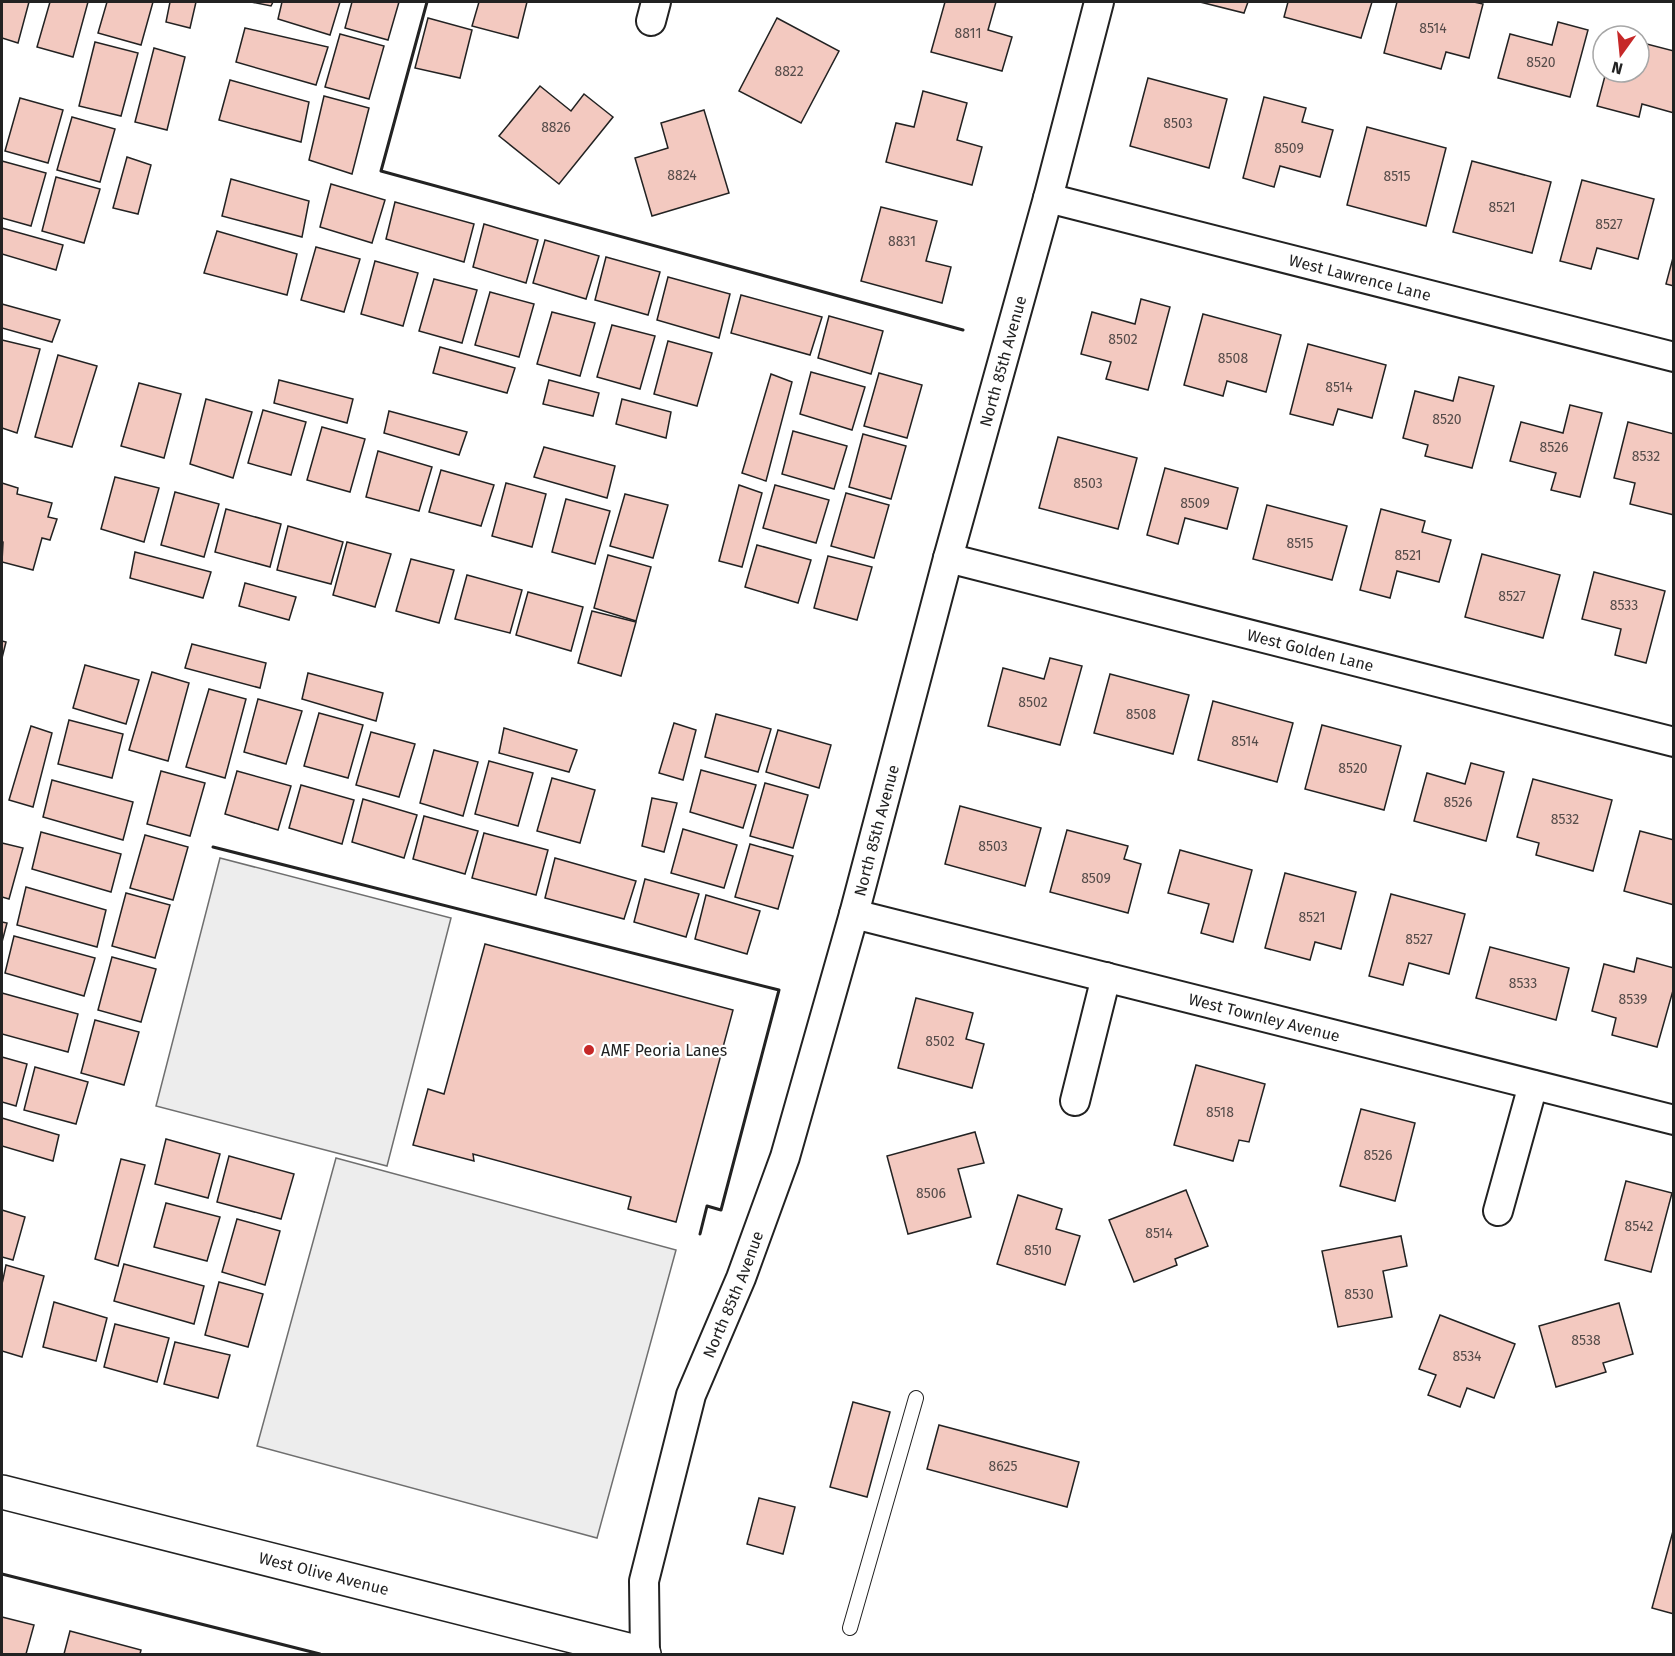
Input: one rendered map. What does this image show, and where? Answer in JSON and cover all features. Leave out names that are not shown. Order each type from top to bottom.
[{"type":"main road","name":"West Olive Avenue","points":[[2,1492],[644,1654]]},
{"type":"street","name":"North 85th Avenue","points":[[644,1654],[644,1581],[691,1395],[741,1278],[784,1157],[854,914],[1099,2]]},
{"type":"street","name":"West Lawrence Lane","points":[[1048,198],[1674,357]]},
{"type":"street","name":"West Golden Lane","points":[[948,558],[1674,742]]},
{"type":"street","name":"West Townley Avenue","points":[[854,914],[1674,1120]]},
{"type":"street","points":[[1075,1101],[1106,977]]},
{"type":"street","points":[[1498,1211],[1533,1085]]},
{"type":"lane","points":[[850,1628],[916,1398]]},
{"type":"shaded area","points":[[220,858],[451,918],[387,1166],[156,1106]]},
{"type":"shaded area","points":[[336,1158],[676,1250],[597,1538],[257,1446]]},
{"type":"building","points":[[2,2],[29,2],[18,43],[2,38]]},
{"type":"building","points":[[50,2],[88,2],[73,57],[37,47]]},
{"type":"building","points":[[107,2],[153,2],[141,45],[98,33]]},
{"type":"building","points":[[170,2],[196,2],[190,28],[166,22]]},
{"type":"building","points":[[251,2],[273,2],[271,6]]},
{"type":"building","points":[[282,2],[340,2],[330,35],[278,19]]},
{"type":"building","points":[[352,2],[399,2],[388,40],[345,28]]},
{"type":"building","points":[[479,2],[527,2],[518,38],[472,26]]},
{"type":"building","points":[[945,2],[996,2],[988,30],[1012,37],[1002,71],[931,52]]},
{"type":"building","points":[[1200,2],[1248,2],[1244,13]]},
{"type":"building","points":[[1288,2],[1372,2],[1361,38],[1284,17]]},
{"type":"building","points":[[1397,2],[1483,4],[1469,58],[1446,52],[1441,69],[1384,53]]},
{"type":"building","points":[[428,18],[472,30],[460,78],[415,68]]},
{"type":"building","points":[[777,18],[839,51],[801,123],[739,91]]},
{"type":"building","points":[[1558,22],[1588,30],[1570,97],[1498,78],[1510,34],[1552,45]]},
{"type":"building","points":[[245,28],[328,47],[316,85],[236,62]]},
{"type":"building","points":[[340,34],[384,46],[369,99],[325,87]]},
{"type":"building","points":[[95,42],[138,53],[121,116],[79,106]]},
{"type":"building","points":[[1651,45],[1674,51],[1674,113],[1642,104],[1639,117],[1597,106],[1603,84],[1651,84]]},
{"type":"building","points":[[154,48],[185,57],[167,130],[135,122]]},
{"type":"building","points":[[1148,78],[1227,99],[1209,168],[1130,146]]},
{"type":"building","points":[[230,80],[309,102],[301,142],[219,120]]},
{"type":"building","points":[[540,86],[571,111],[584,94],[613,117],[559,184],[499,136]]},
{"type":"building","points":[[923,91],[967,103],[957,140],[982,147],[972,185],[886,162],[896,123],[914,127]]},
{"type":"building","points":[[324,96],[369,108],[352,174],[309,160]]},
{"type":"building","points":[[1264,97],[1306,108],[1302,122],[1333,130],[1320,177],[1280,166],[1274,187],[1243,178]]},
{"type":"building","points":[[20,98],[63,110],[48,163],[5,151]]},
{"type":"building","points":[[704,110],[729,193],[652,216],[635,158],[668,148],[661,123]]},
{"type":"building","points":[[72,117],[115,129],[100,182],[57,170]]},
{"type":"building","points":[[1367,127],[1446,148],[1426,226],[1347,205]]},
{"type":"building","points":[[127,157],[151,165],[138,214],[113,208]]},
{"type":"building","points":[[2,161],[46,173],[31,226],[2,218]]},
{"type":"building","points":[[1472,161],[1551,182],[1532,253],[1453,232]]},
{"type":"building","points":[[56,177],[100,189],[84,243],[42,231]]},
{"type":"building","points":[[231,179],[309,201],[302,237],[222,216]]},
{"type":"building","points":[[1582,180],[1654,199],[1638,259],[1597,248],[1591,269],[1560,261]]},
{"type":"building","points":[[331,184],[385,200],[372,243],[320,227]]},
{"type":"building","points":[[395,202],[474,224],[464,262],[386,239]]},
{"type":"building","points":[[881,207],[937,221],[926,261],[951,267],[942,303],[861,281]]},
{"type":"building","points":[[484,224],[538,240],[526,283],[473,267]]},
{"type":"building","points":[[2,228],[63,245],[56,270],[2,254]]},
{"type":"building","points":[[217,231],[297,254],[287,295],[204,273]]},
{"type":"building","points":[[545,240],[599,256],[586,299],[533,283]]},
{"type":"building","points":[[316,247],[360,259],[344,312],[301,300]]},
{"type":"building","points":[[1674,254],[1674,286],[1666,284]]},
{"type":"building","points":[[606,257],[660,272],[648,315],[595,300]]},
{"type":"building","points":[[375,261],[418,273],[403,326],[361,314]]},
{"type":"building","points":[[668,277],[730,294],[719,338],[657,320]]},
{"type":"building","points":[[434,279],[477,290],[462,343],[419,331]]},
{"type":"building","points":[[490,292],[534,304],[519,357],[475,345]]},
{"type":"building","points":[[741,295],[822,317],[810,355],[731,333]]},
{"type":"building","points":[[1141,299],[1170,307],[1148,390],[1106,379],[1111,362],[1081,354],[1092,312],[1135,324]]},
{"type":"building","points":[[2,304],[60,320],[52,342],[2,328]]},
{"type":"building","points":[[552,312],[595,323],[580,376],[537,364]]},
{"type":"building","points":[[1203,314],[1281,335],[1266,392],[1227,381],[1223,396],[1184,385]]},
{"type":"building","points":[[829,316],[883,331],[871,374],[818,358]]},
{"type":"building","points":[[612,325],[655,336],[640,389],[597,377]]},
{"type":"building","points":[[2,340],[40,349],[17,433],[2,428]]},
{"type":"building","points":[[668,341],[712,353],[697,406],[654,394]]},
{"type":"building","points":[[1308,344],[1386,365],[1372,418],[1338,409],[1333,425],[1290,414]]},
{"type":"building","points":[[440,347],[515,368],[507,393],[433,373]]},
{"type":"building","points":[[58,355],[97,366],[72,447],[35,437]]},
{"type":"building","points":[[811,372],[865,387],[852,430],[800,414]]},
{"type":"building","points":[[879,373],[922,385],[907,438],[864,426]]},
{"type":"building","points":[[771,374],[792,382],[766,481],[742,473]]},
{"type":"building","points":[[1459,377],[1494,386],[1472,468],[1425,456],[1428,445],[1403,438],[1415,391],[1453,401]]},
{"type":"building","points":[[279,380],[353,399],[347,423],[274,403]]},
{"type":"building","points":[[549,380],[599,393],[593,416],[543,404]]},
{"type":"building","points":[[139,383],[181,394],[164,458],[121,446]]},
{"type":"building","points":[[206,399],[252,412],[233,478],[190,464]]},
{"type":"building","points":[[622,399],[671,412],[666,438],[616,424]]},
{"type":"building","points":[[1570,405],[1602,413],[1580,497],[1551,490],[1556,473],[1510,461],[1521,422],[1563,433]]},
{"type":"building","points":[[263,410],[306,422],[291,475],[248,463]]},
{"type":"building","points":[[389,411],[467,432],[459,455],[384,433]]},
{"type":"building","points":[[1628,422],[1674,434],[1674,515],[1630,504],[1635,483],[1614,478]]},
{"type":"building","points":[[322,427],[365,439],[350,492],[307,480]]},
{"type":"building","points":[[793,431],[847,446],[834,489],[782,474]]},
{"type":"building","points":[[863,434],[906,446],[891,499],[849,487]]},
{"type":"building","points":[[1058,437],[1137,458],[1118,529],[1039,508]]},
{"type":"building","points":[[544,447],[615,466],[607,498],[534,477]]},
{"type":"building","points":[[378,451],[432,467],[419,511],[366,497]]},
{"type":"building","points":[[1165,468],[1238,488],[1227,529],[1185,518],[1178,544],[1147,535]]},
{"type":"building","points":[[441,470],[494,485],[481,526],[429,512]]},
{"type":"building","points":[[115,477],[159,488],[144,542],[101,529]]},
{"type":"building","points":[[2,483],[18,488],[17,494],[52,503],[48,517],[57,519],[50,540],[42,538],[33,570],[2,562]]},
{"type":"building","points":[[506,483],[546,494],[532,547],[492,536]]},
{"type":"building","points":[[739,485],[762,493],[742,567],[719,561]]},
{"type":"building","points":[[775,485],[829,500],[816,543],[763,528]]},
{"type":"building","points":[[175,492],[219,504],[204,557],[161,545]]},
{"type":"building","points":[[846,493],[889,505],[874,558],[831,546]]},
{"type":"building","points":[[625,494],[668,505],[653,558],[610,546]]},
{"type":"building","points":[[566,499],[610,511],[595,564],[552,552]]},
{"type":"building","points":[[1267,505],[1347,526],[1332,580],[1253,559]]},
{"type":"building","points":[[226,509],[281,524],[270,567],[215,552]]},
{"type":"building","points":[[1381,509],[1425,521],[1422,532],[1451,540],[1439,582],[1397,571],[1390,598],[1360,590]]},
{"type":"building","points":[[288,526],[343,542],[331,584],[277,570]]},
{"type":"building","points":[[347,542],[391,554],[375,607],[333,595]]},
{"type":"building","points":[[757,545],[811,560],[798,603],[745,587]]},
{"type":"building","points":[[135,552],[211,572],[203,598],[130,578]]},
{"type":"building","points":[[1482,554],[1560,575],[1543,638],[1465,617]]},
{"type":"building","points":[[608,555],[651,567],[636,621],[594,608]]},
{"type":"building","points":[[828,556],[872,567],[857,620],[814,608]]},
{"type":"building","points":[[411,559],[454,570],[439,623],[396,611]]},
{"type":"building","points":[[1594,572],[1665,591],[1646,663],[1615,655],[1621,629],[1582,619]]},
{"type":"building","points":[[467,575],[522,590],[510,633],[455,619]]},
{"type":"building","points":[[245,583],[296,597],[289,620],[239,606]]},
{"type":"building","points":[[528,592],[583,607],[571,651],[516,635]]},
{"type":"building","points":[[592,611],[636,622],[621,676],[578,663]]},
{"type":"building","points":[[2,641],[6,642],[2,658]]},
{"type":"building","points":[[192,644],[266,663],[260,688],[185,668]]},
{"type":"building","points":[[1050,658],[1082,666],[1060,745],[988,726],[1003,668],[1044,679]]},
{"type":"building","points":[[85,665],[139,680],[126,724],[73,708]]},
{"type":"building","points":[[152,672],[189,683],[168,761],[129,750]]},
{"type":"building","points":[[308,673],[383,693],[376,721],[302,699]]},
{"type":"building","points":[[1110,674],[1189,695],[1173,754],[1094,733]]},
{"type":"building","points":[[209,689],[246,699],[225,778],[186,767]]},
{"type":"building","points":[[258,699],[302,711],[286,764],[244,752]]},
{"type":"building","points":[[1213,701],[1293,723],[1277,782],[1198,760]]},
{"type":"building","points":[[319,713],[363,725],[348,778],[304,766]]},
{"type":"building","points":[[716,714],[771,729],[758,772],[705,757]]},
{"type":"building","points":[[69,720],[123,734],[112,778],[58,764]]},
{"type":"building","points":[[674,723],[696,730],[683,780],[659,773]]},
{"type":"building","points":[[1322,725],[1401,746],[1384,810],[1305,789]]},
{"type":"building","points":[[31,726],[52,733],[33,807],[9,800]]},
{"type":"building","points":[[504,728],[577,750],[569,772],[499,753]]},
{"type":"building","points":[[778,730],[831,745],[819,788],[766,772]]},
{"type":"building","points":[[371,732],[415,744],[399,797],[356,785]]},
{"type":"building","points":[[434,750],[478,762],[463,816],[420,803]]},
{"type":"building","points":[[489,761],[533,773],[518,826],[475,814]]},
{"type":"building","points":[[1471,763],[1504,772],[1486,841],[1414,821],[1427,773],[1465,784]]},
{"type":"building","points":[[701,770],[756,785],[743,828],[690,812]]},
{"type":"building","points":[[161,771],[205,783],[190,836],[147,824]]},
{"type":"building","points":[[237,771],[291,786],[278,830],[225,814]]},
{"type":"building","points":[[552,778],[595,790],[580,843],[537,831]]},
{"type":"building","points":[[1533,779],[1612,800],[1593,871],[1536,855],[1539,843],[1517,837]]},
{"type":"building","points":[[52,780],[133,802],[123,840],[43,817]]},
{"type":"building","points":[[765,783],[808,795],[793,848],[750,836]]},
{"type":"building","points":[[301,785],[354,800],[342,844],[289,828]]},
{"type":"building","points":[[652,798],[677,803],[664,852],[642,846]]},
{"type":"building","points":[[363,799],[417,815],[404,858],[352,842]]},
{"type":"building","points":[[960,806],[1041,828],[1025,886],[945,864]]},
{"type":"building","points":[[424,816],[478,831],[465,874],[413,859]]},
{"type":"building","points":[[683,829],[737,845],[724,888],[671,873]]},
{"type":"building","points":[[1067,830],[1128,846],[1124,859],[1141,864],[1128,913],[1050,892]]},
{"type":"building","points":[[1640,831],[1674,840],[1674,905],[1624,891]]},
{"type":"building","points":[[41,832],[121,854],[111,892],[32,869]]},
{"type":"building","points":[[484,833],[548,850],[536,895],[472,878]]},
{"type":"building","points":[[145,835],[188,847],[173,900],[130,888]]},
{"type":"building","points":[[2,843],[23,848],[9,899],[2,897]]},
{"type":"building","points":[[750,844],[793,856],[778,909],[735,897]]},
{"type":"building","points":[[1180,850],[1252,870],[1233,942],[1201,933],[1209,904],[1168,893]]},
{"type":"building","points":[[555,858],[636,881],[624,919],[545,898]]},
{"type":"building","points":[[1285,873],[1356,892],[1341,949],[1315,942],[1310,960],[1265,948]]},
{"type":"building","points":[[645,879],[699,894],[686,937],[634,922]]},
{"type":"building","points":[[26,887],[106,910],[97,947],[17,925]]},
{"type":"building","points":[[126,893],[170,905],[155,958],[112,946]]},
{"type":"building","points":[[1391,894],[1465,914],[1449,974],[1409,963],[1403,985],[1369,976]]},
{"type":"building","points":[[706,895],[760,911],[747,954],[695,939]]},
{"type":"building","points":[[2,922],[7,923],[2,942]]},
{"type":"building","points":[[14,936],[95,958],[84,996],[5,973]]},
{"type":"building","name":"AMF Peoria Lanes","points":[[485,944],[733,1010],[676,1222],[628,1209],[631,1197],[473,1154],[474,1161],[413,1145],[428,1089],[444,1094]]},
{"type":"building","points":[[1490,947],[1569,968],[1556,1020],[1476,998]]},
{"type":"building","points":[[112,957],[156,969],[141,1022],[98,1010]]},
{"type":"building","points":[[1637,958],[1674,968],[1674,987],[1657,1047],[1612,1035],[1616,1018],[1592,1011],[1604,964],[1634,972]]},
{"type":"building","points":[[2,993],[78,1014],[68,1052],[2,1034]]},
{"type":"building","points":[[916,998],[973,1013],[966,1039],[984,1044],[972,1088],[898,1068]]},
{"type":"building","points":[[95,1020],[139,1032],[124,1085],[81,1073]]},
{"type":"building","points":[[2,1057],[27,1064],[16,1106],[2,1102]]},
{"type":"building","points":[[1196,1065],[1265,1084],[1249,1142],[1239,1140],[1233,1161],[1174,1145]]},
{"type":"building","points":[[35,1067],[88,1082],[76,1124],[24,1110]]},
{"type":"building","points":[[1361,1109],[1415,1123],[1395,1201],[1340,1186]]},
{"type":"building","points":[[2,1118],[59,1135],[53,1161],[2,1146]]},
{"type":"building","points":[[975,1132],[984,1163],[958,1169],[971,1217],[908,1234],[887,1156]]},
{"type":"building","points":[[166,1139],[220,1154],[208,1198],[155,1184]]},
{"type":"building","points":[[229,1156],[294,1174],[281,1219],[217,1202]]},
{"type":"building","points":[[121,1159],[145,1165],[118,1266],[95,1259]]},
{"type":"building","points":[[1626,1181],[1672,1193],[1651,1272],[1605,1260]]},
{"type":"building","points":[[1186,1190],[1208,1246],[1175,1259],[1177,1265],[1134,1282],[1109,1220]]},
{"type":"building","points":[[1018,1195],[1062,1209],[1056,1229],[1080,1236],[1065,1285],[997,1264]]},
{"type":"building","points":[[166,1203],[220,1217],[207,1261],[154,1247]]},
{"type":"building","points":[[2,1210],[25,1217],[13,1260],[2,1257]]},
{"type":"building","points":[[237,1219],[280,1231],[265,1285],[222,1272]]},
{"type":"building","points":[[1401,1236],[1407,1266],[1383,1271],[1392,1317],[1338,1327],[1322,1251]]},
{"type":"building","points":[[124,1264],[204,1286],[194,1324],[114,1301]]},
{"type":"building","points":[[6,1265],[44,1276],[22,1357],[2,1351],[2,1284]]},
{"type":"building","points":[[219,1282],[263,1294],[248,1347],[205,1335]]},
{"type":"building","points":[[54,1302],[107,1318],[96,1361],[43,1347]]},
{"type":"building","points":[[1619,1303],[1633,1354],[1603,1363],[1606,1372],[1556,1387],[1539,1326]]},
{"type":"building","points":[[1440,1315],[1515,1344],[1494,1398],[1467,1388],[1460,1407],[1428,1395],[1436,1375],[1419,1369]]},
{"type":"building","points":[[115,1324],[169,1338],[157,1382],[104,1367]]},
{"type":"building","points":[[175,1342],[230,1355],[218,1398],[164,1384]]},
{"type":"building","points":[[853,1402],[890,1412],[867,1497],[830,1487]]},
{"type":"building","points":[[939,1425],[1079,1462],[1067,1507],[927,1469]]},
{"type":"building","points":[[759,1498],[795,1507],[783,1554],[747,1544]]},
{"type":"building","points":[[1674,1531],[1674,1614],[1652,1608]]},
{"type":"building","points":[[2,1617],[34,1625],[26,1654],[2,1654]]},
{"type":"building","points":[[70,1631],[141,1650],[140,1654],[64,1654]]},
{"type":"wall","points":[[427,2],[381,171],[963,330]]},
{"type":"wall","points":[[213,847],[779,990],[721,1210],[707,1206],[700,1234]]},
{"type":"wall","points":[[2,1574],[320,1654]]},
{"type":"place","name":"AMF Peoria Lanes","points":[[589,1050]]}]
